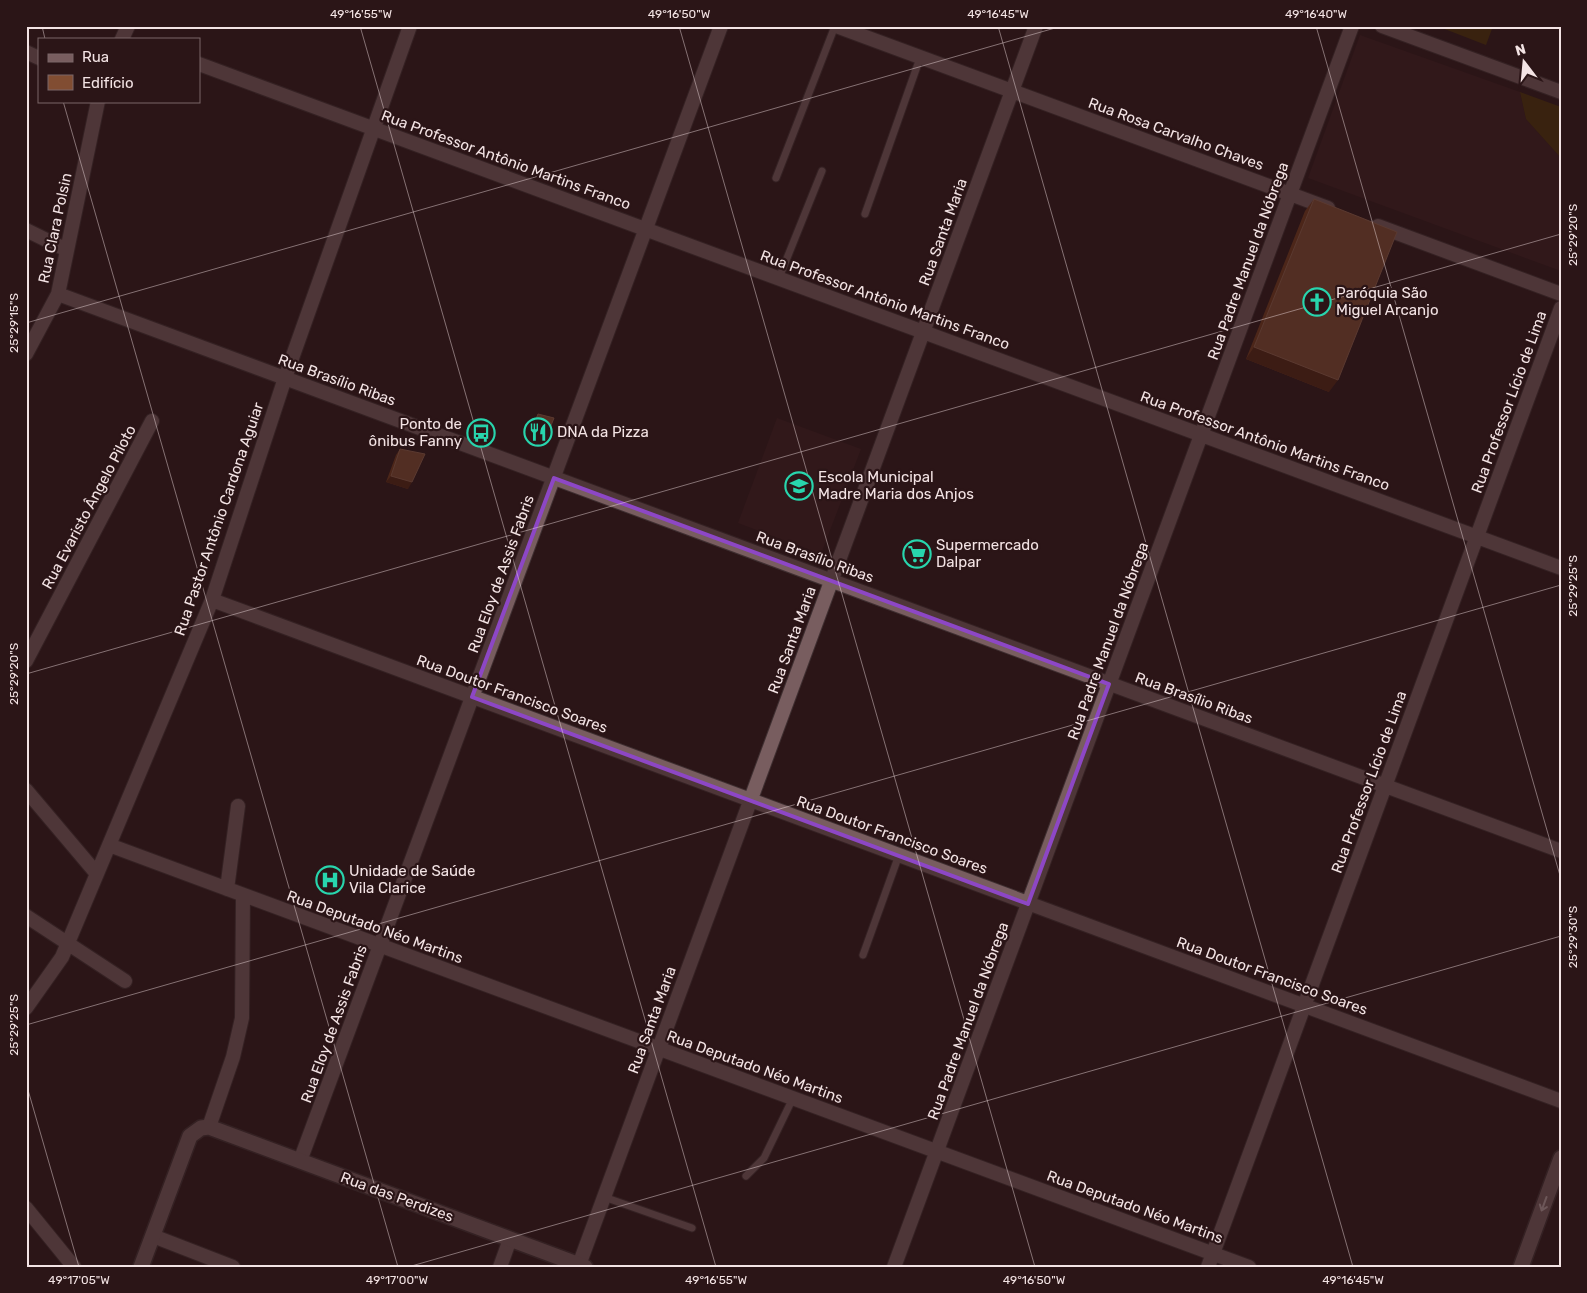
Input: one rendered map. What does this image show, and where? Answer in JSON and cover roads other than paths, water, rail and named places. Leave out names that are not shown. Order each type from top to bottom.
[{"type":"street","name":"Rua Pastor Antônio Cardona Aguiar","points":[[26,1008],[59,962],[212,600],[285,378],[410,26]]},
{"type":"street","name":"Rua Eloy de Assis Fabris","points":[[300,1161],[721,26]]},
{"type":"street","name":"Rua Rosa Carvalho Chaves","points":[[835,26],[1336,211]]},
{"type":"street","name":"Rua Santa Maria","points":[[582,1266],[604,1197],[1036,26]]},
{"type":"street","name":"Rua Padre Manuel da Nóbrega","points":[[894,1267],[1352,26]]},
{"type":"street","points":[[1382,26],[1561,92]]},
{"type":"street","points":[[26,52],[38,58]]},
{"type":"street","name":"Rua Professor Antônio Martins Franco","points":[[200,64],[1561,568]]},
{"type":"street","name":"Rua Clara Polsin","points":[[26,354],[58,294],[98,102]]},
{"type":"street","points":[[1364,221],[1561,294]]},
{"type":"street","points":[[26,230],[67,250]]},
{"type":"street","name":"Rua Brasílio Ribas","points":[[58,294],[1561,851]]},
{"type":"street","name":"Rua Professor Lício de Lima","points":[[1210,1260],[1561,308]]},
{"type":"street","name":"Rua Evaristo Ângelo Piloto","points":[[26,661],[152,421]]},
{"type":"street","name":"Rua Doutor Francisco Soares","points":[[212,600],[1561,1101]]},
{"type":"street","points":[[26,790],[97,874]]},
{"type":"street","points":[[227,889],[238,806]]},
{"type":"street","name":"Rua Deputado Néo Martins","points":[[109,845],[937,1151],[1210,1260],[1249,1267]]},
{"type":"street","points":[[141,1267],[190,1136],[201,1128],[208,1127],[233,1057],[242,1018],[243,895]]},
{"type":"street","points":[[26,916],[125,981]]},
{"type":"street","name":"Rua das Perdizes","points":[[208,1127],[582,1266]]},
{"type":"street","points":[[1521,1267],[1561,1158]]},
{"type":"street","points":[[26,1208],[74,1267]]},
{"type":"street","points":[[153,1236],[233,1267]]},
{"type":"street","points":[[500,1267],[510,1239]]},
{"type":"lane","points":[[776,178],[835,26]]},
{"type":"lane","points":[[865,214],[920,58]]},
{"type":"lane","points":[[779,278],[822,171]]},
{"type":"lane","points":[[863,955],[899,856]]},
{"type":"lane","points":[[746,1176],[764,1158],[793,1098]]},
{"type":"lane","points":[[604,1197],[692,1228]]},
{"type":"place","name":"Paróquia São Miguel Arcanjo","points":[[1317,302]]},
{"type":"place","name":"DNA da Pizza","points":[[538,432]]},
{"type":"place","name":"Ponto de ônibus Fanny","points":[[481,433]]},
{"type":"place","name":"Escola Municipal Madre Maria dos Anjos","points":[[799,486]]},
{"type":"place","name":"Supermercado Dalpar","points":[[917,554]]},
{"type":"place","name":"Unidade de Saúde Vila Clarice","points":[[330,880]]}]
